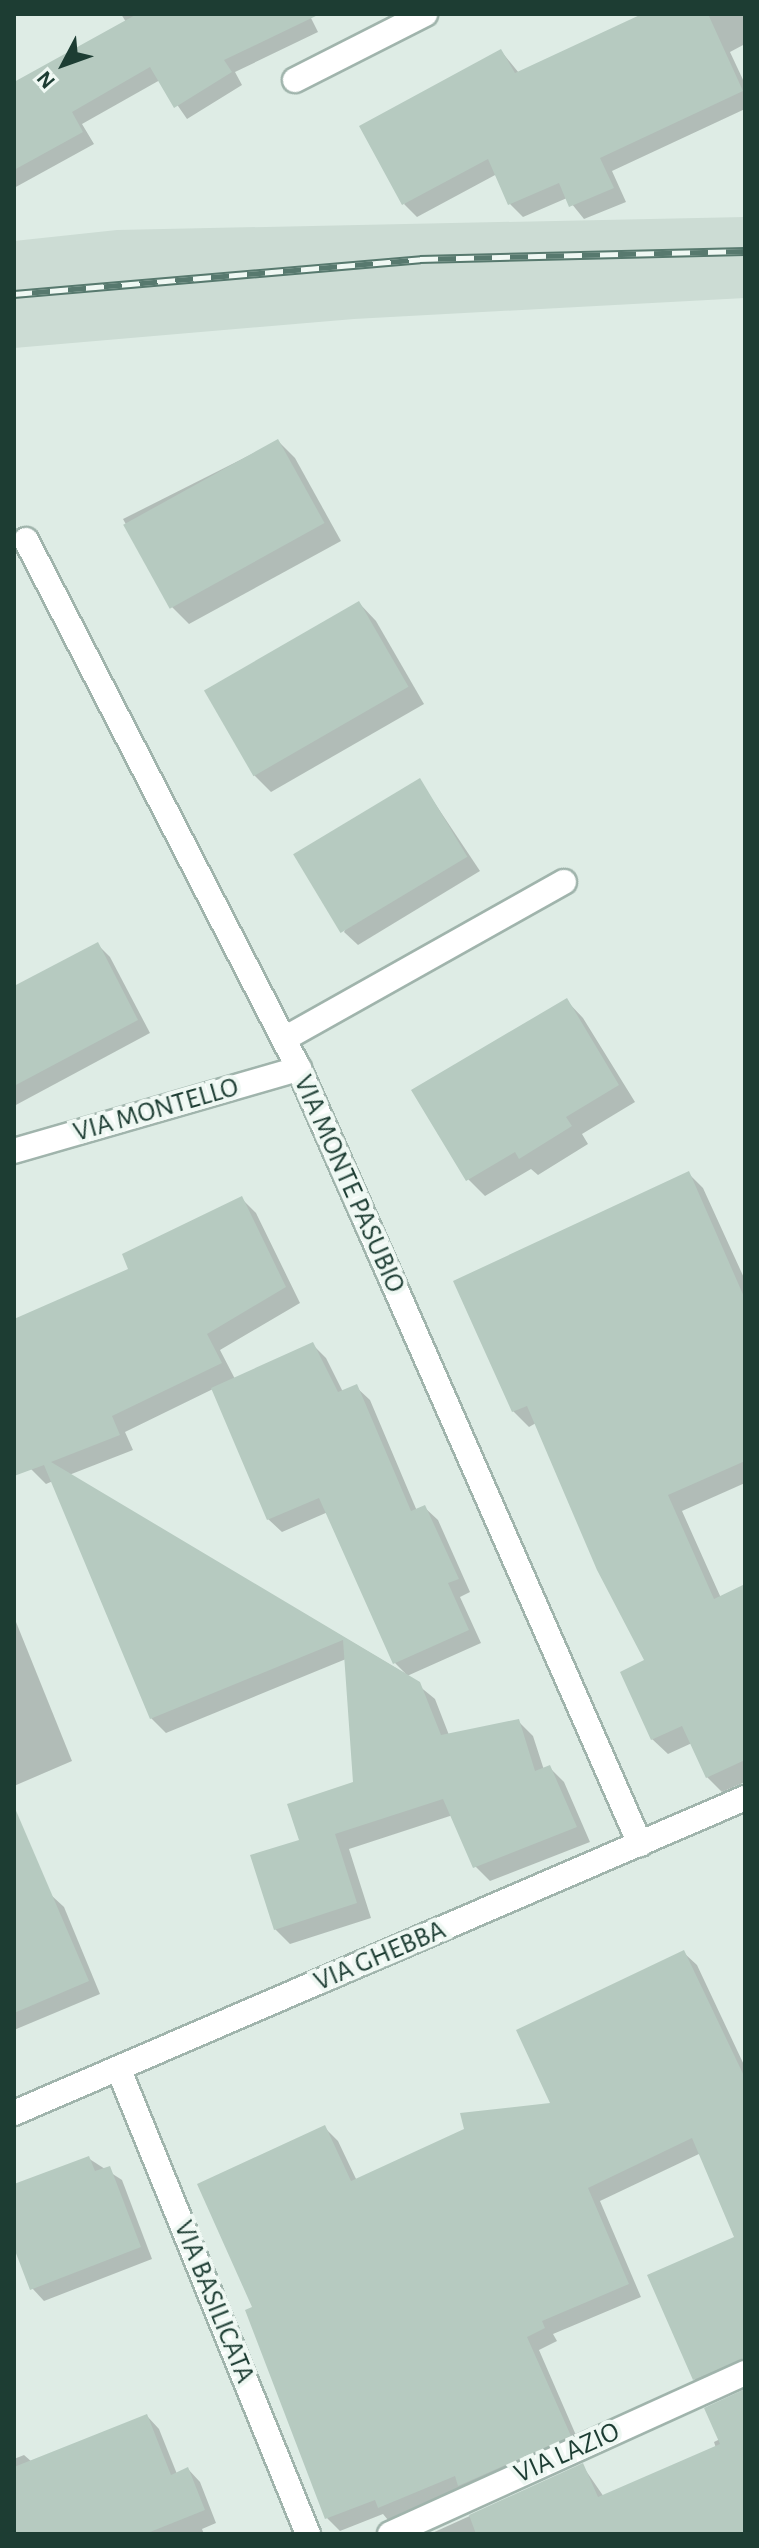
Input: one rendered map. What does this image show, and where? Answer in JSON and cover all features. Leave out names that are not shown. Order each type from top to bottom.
[{"type":"street","points":[[295,80],[425,14]]},
{"type":"street","name":"VIA MONTE PASUBIO","points":[[26,540],[299,1069],[640,1844]]},
{"type":"street","points":[[284,1039],[564,882]]},
{"type":"street","name":"VIA MONTELLO","points":[[14,1151],[299,1069]]},
{"type":"street","name":"VIA GHEBBA","points":[[14,2113],[745,1798]]},
{"type":"street","name":"VIA BASILICATA","points":[[119,2070],[308,2534]]},
{"type":"street","name":"VIA LAZIO","points":[[390,2534],[745,2373]]},
{"type":"shaded area","points":[[745,217],[745,298],[354,319],[14,348],[14,241],[117,230]]},
{"type":"building","points":[[137,14],[320,14],[224,60],[232,72],[174,108],[150,67],[72,112],[83,132],[14,170],[14,82]]},
{"type":"building","points":[[642,14],[708,14],[743,91],[600,158],[614,188],[569,207],[559,183],[508,205],[488,159],[402,205],[359,126],[501,49],[515,73]]},
{"type":"building","points":[[278,439],[325,523],[170,609],[123,525]]},
{"type":"building","points":[[359,601],[409,687],[253,776],[204,691]]},
{"type":"building","points":[[420,778],[467,857],[341,933],[293,854]]},
{"type":"building","points":[[98,942],[138,1020],[14,1086],[14,986]]},
{"type":"building","points":[[567,998],[619,1085],[566,1117],[572,1126],[519,1159],[515,1152],[466,1181],[411,1090]]},
{"type":"building","points":[[689,1171],[745,1299],[745,1461],[668,1495],[714,1599],[745,1584],[745,1760],[706,1778],[682,1726],[651,1740],[620,1672],[644,1660],[597,1570],[527,1406],[512,1412],[453,1281]]},
{"type":"building","points":[[242,1196],[286,1287],[207,1334],[222,1363],[112,1416],[120,1435],[51,1462],[420,1682],[441,1735],[519,1719],[535,1771],[550,1765],[577,1827],[473,1868],[443,1799],[335,1834],[357,1903],[274,1930],[250,1855],[299,1840],[287,1804],[353,1782],[343,1640],[150,1719],[44,1465],[14,1476],[14,1319],[128,1269],[122,1254]]},
{"type":"building","points":[[313,1342],[338,1392],[357,1384],[411,1511],[425,1505],[459,1579],[448,1583],[469,1630],[393,1664],[319,1498],[267,1520],[211,1388]]},
{"type":"building","points":[[14,1806],[89,1981],[14,2013]]},
{"type":"building","points":[[684,1950],[745,2078],[745,2358],[693,2380],[647,2275],[734,2237],[692,2138],[588,2188],[629,2284],[542,2321],[545,2328],[527,2337],[571,2436],[458,2486],[455,2476],[378,2508],[375,2500],[325,2519],[245,2310],[252,2307],[197,2184],[325,2125],[351,2181],[464,2129],[460,2113],[550,2103],[516,2030]]},
{"type":"building","points":[[89,2156],[95,2171],[110,2166],[141,2247],[30,2290],[14,2248],[14,2184]]},
{"type":"building","points":[[745,2389],[745,2534],[476,2534],[469,2515],[583,2463],[598,2497],[720,2444],[704,2408]]},
{"type":"building","points":[[147,2414],[171,2475],[188,2467],[205,2510],[145,2534],[14,2534],[14,2467]]},
{"type":"railway","points":[[14,294],[420,259],[745,251]]}]
